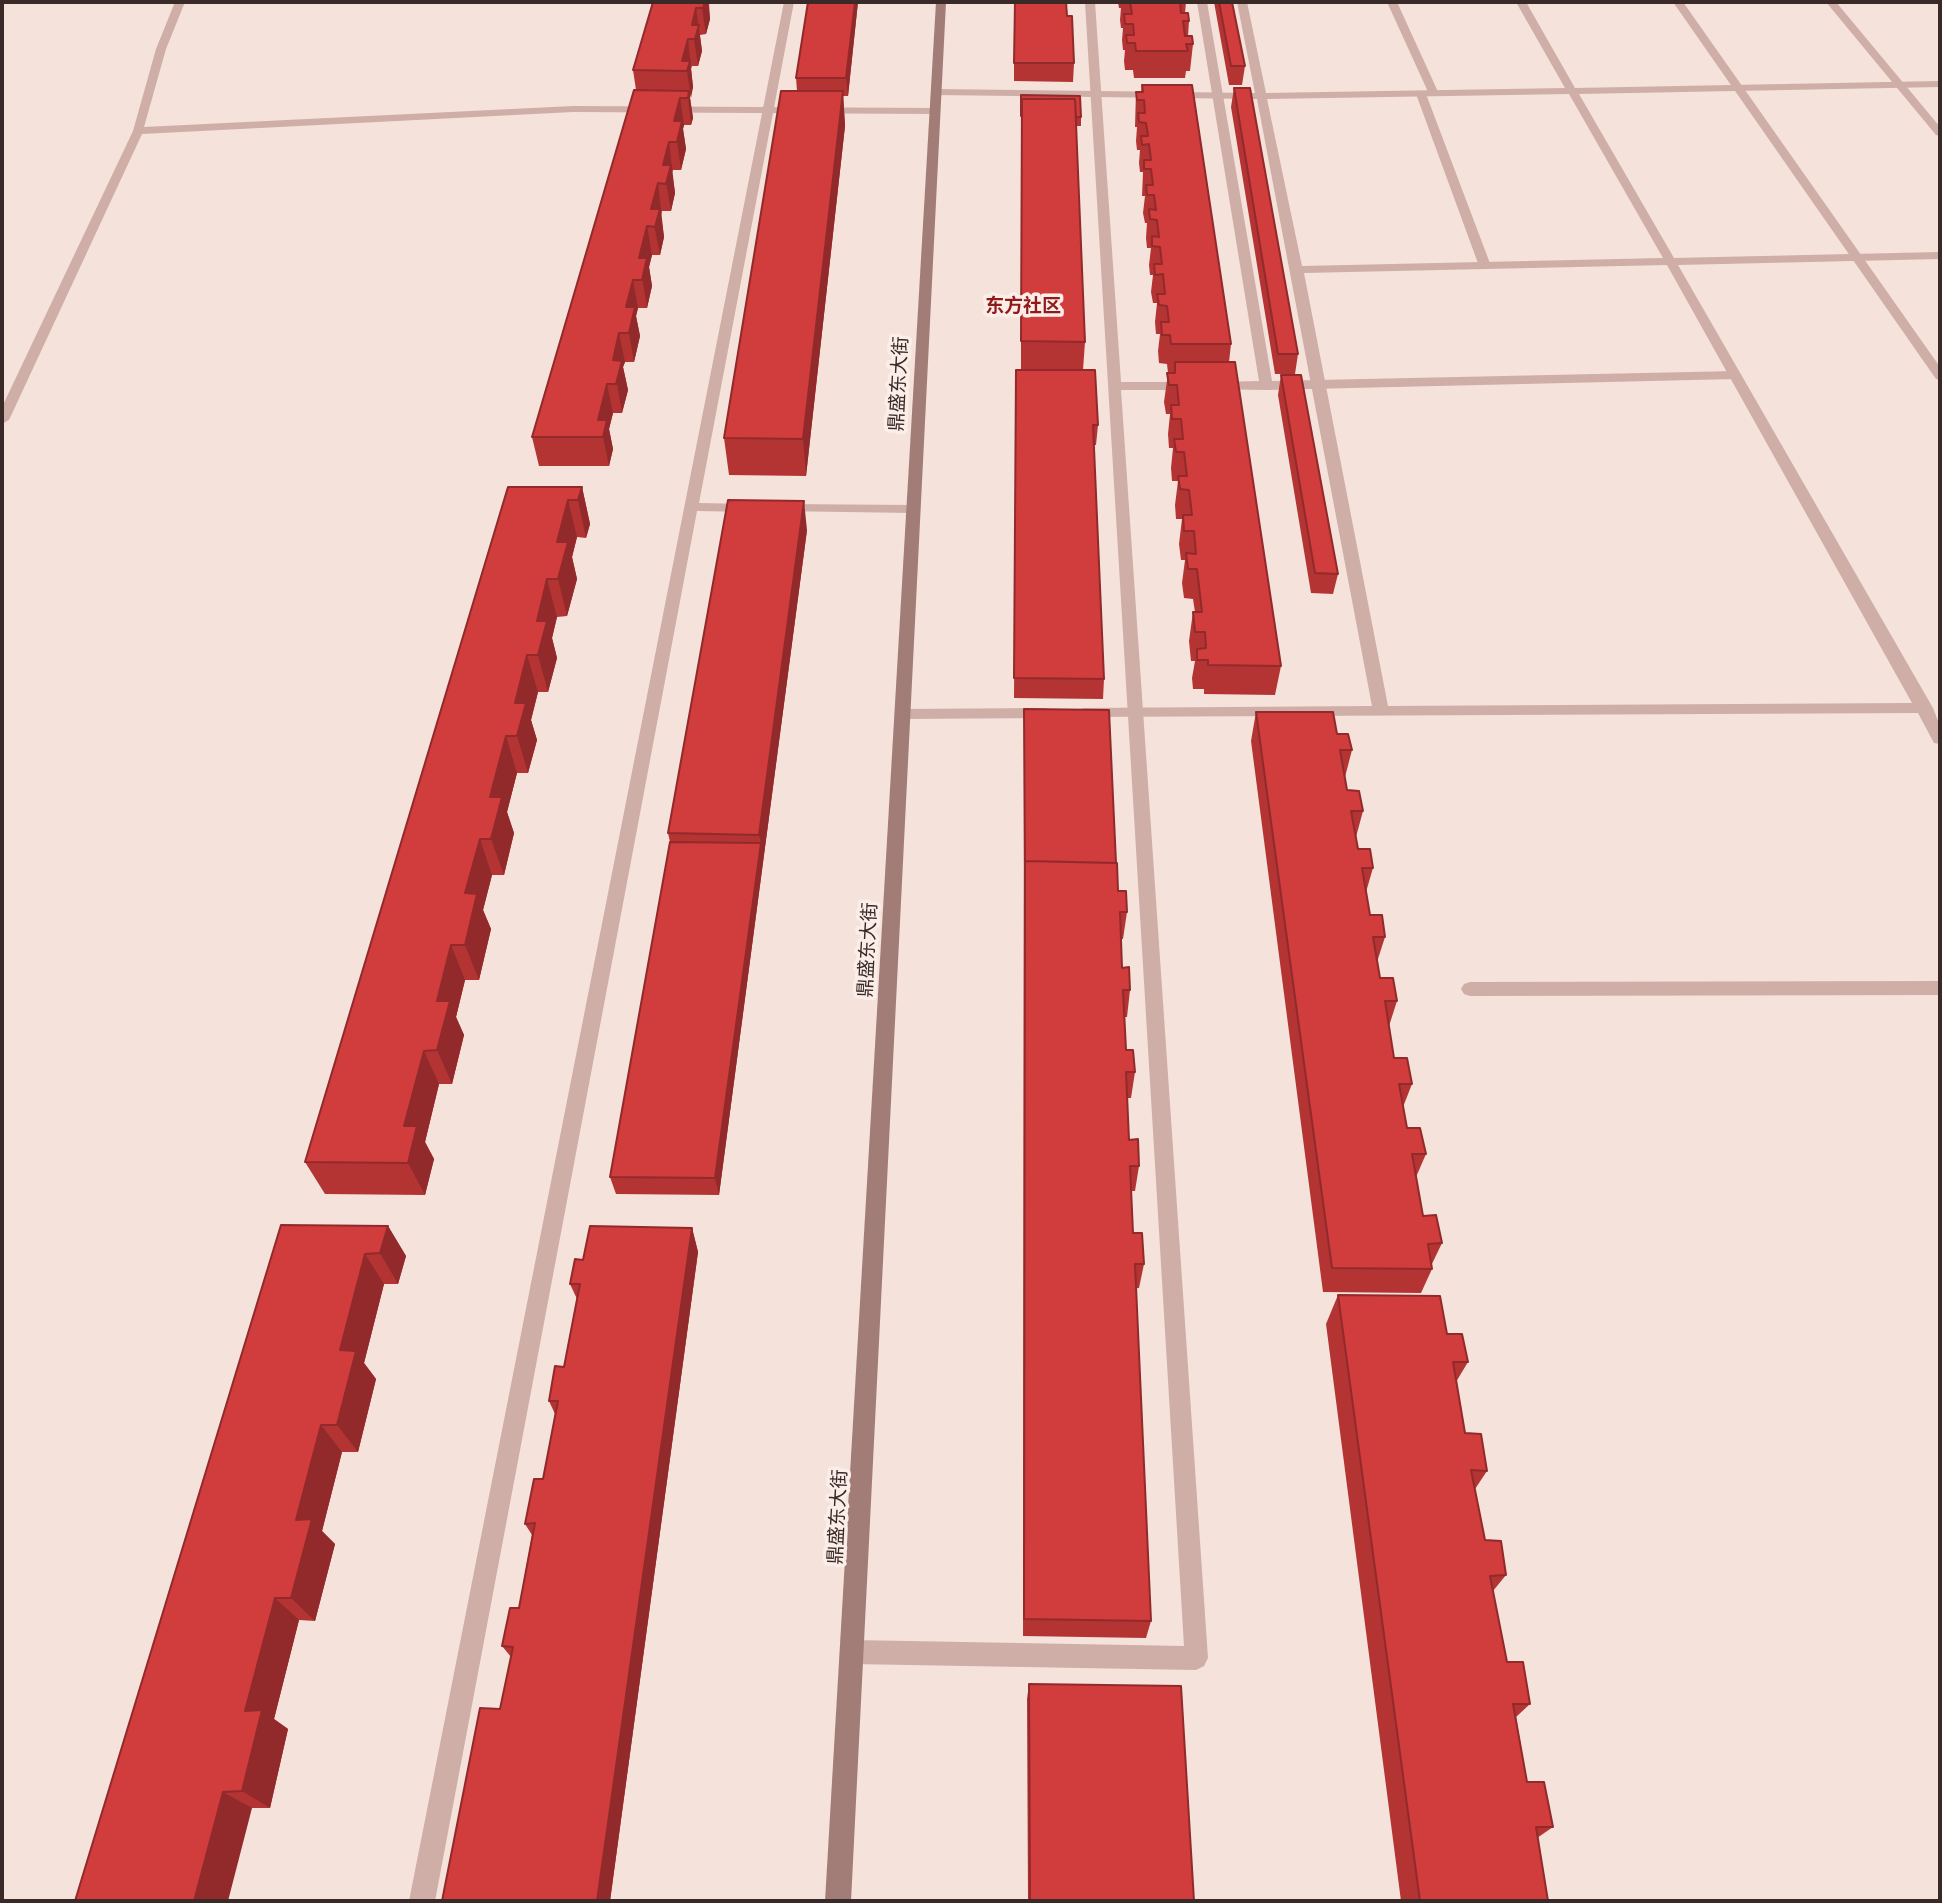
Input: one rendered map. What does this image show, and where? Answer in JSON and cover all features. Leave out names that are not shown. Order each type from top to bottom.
[{"type":"main road","name":"鼎盛东大街","points":[[838,1901],[941,2]]},
{"type":"street","points":[[2,420],[138,131],[161,49],[180,2]]},
{"type":"street","points":[[422,1901],[789,2]]},
{"type":"street","points":[[852,1652],[1196,1658],[1090,2]]},
{"type":"street","points":[[1202,2],[1266,386]]},
{"type":"street","points":[[1242,2],[1297,270],[1381,712]]},
{"type":"street","points":[[1392,2],[1434,94]]},
{"type":"street","points":[[1521,2],[1736,375],[1940,739]]},
{"type":"street","points":[[1678,2],[1940,376]]},
{"type":"street","points":[[1831,2],[1940,134]]},
{"type":"street","points":[[936,92],[1261,96],[1940,84]]},
{"type":"street","points":[[1421,94],[1485,266]]},
{"type":"street","points":[[138,131],[573,109],[935,111]]},
{"type":"street","points":[[1297,270],[1940,256]]},
{"type":"street","points":[[1115,386],[1319,386],[1736,375]]},
{"type":"street","points":[[692,507],[913,509]]},
{"type":"street","points":[[902,714],[1925,708]]},
{"type":"street","points":[[1470,989],[1940,988]]},
{"type":"building","points":[[653,2],[705,2],[703,8],[696,8],[692,25],[699,25],[695,39],[688,39],[682,61],[690,61],[687,71],[633,70]]},
{"type":"building","points":[[808,2],[855,2],[846,78],[796,78]]},
{"type":"building","points":[[1015,2],[1066,2],[1067,16],[1072,16],[1074,63],[1014,63]]},
{"type":"building","points":[[1130,2],[1180,2],[1181,13],[1188,13],[1189,21],[1183,21],[1185,36],[1192,36],[1193,44],[1186,44],[1188,51],[1136,51],[1135,43],[1127,43],[1126,35],[1134,35],[1133,24],[1125,24],[1124,14],[1132,14]]},
{"type":"building","points":[[1219,2],[1232,2],[1245,66],[1231,66]]},
{"type":"building","points":[[1142,85],[1192,85],[1231,344],[1171,344],[1170,335],[1162,335],[1161,322],[1169,322],[1167,306],[1159,305],[1157,294],[1165,294],[1163,274],[1155,275],[1154,264],[1162,264],[1160,247],[1152,246],[1152,236],[1159,237],[1157,220],[1150,219],[1149,209],[1156,210],[1154,195],[1147,195],[1146,185],[1153,185],[1151,169],[1144,169],[1144,160],[1151,160],[1149,144],[1142,145],[1141,136],[1148,136],[1146,123],[1139,122],[1138,113],[1145,113],[1144,100],[1137,100],[1136,92],[1143,92]]},
{"type":"building","points":[[1234,88],[1250,88],[1298,354],[1278,354]]},
{"type":"building","points":[[634,90],[689,91],[688,98],[680,98],[674,121],[682,121],[677,142],[669,142],[663,165],[671,165],[666,184],[658,183],[651,209],[660,209],[655,227],[647,226],[639,258],[647,258],[642,280],[633,280],[626,307],[635,307],[629,333],[619,333],[613,360],[622,361],[616,384],[607,384],[598,420],[607,420],[603,437],[532,437]]},
{"type":"building","points":[[781,91],[843,91],[803,439],[724,438]]},
{"type":"building","points":[[1021,95],[1080,96],[1081,117],[1076,117],[1075,99],[1022,99],[1021,116]]},
{"type":"building","points":[[1022,99],[1075,99],[1085,342],[1021,341]]},
{"type":"building","points":[[1175,362],[1235,362],[1281,666],[1208,665],[1208,660],[1197,660],[1197,649],[1206,648],[1205,632],[1195,632],[1193,612],[1202,612],[1197,569],[1188,569],[1186,553],[1196,554],[1194,531],[1184,531],[1183,515],[1192,515],[1189,490],[1180,489],[1178,476],[1187,476],[1184,452],[1176,452],[1174,439],[1183,439],[1181,419],[1172,419],[1171,405],[1179,405],[1177,385],[1169,385],[1167,373],[1175,373]]},
{"type":"building","points":[[1016,370],[1095,370],[1098,425],[1093,425],[1104,679],[1014,678]]},
{"type":"building","points":[[1281,375],[1301,375],[1338,574],[1315,573]]},
{"type":"building","points":[[508,487],[582,487],[578,500],[568,500],[557,542],[568,542],[558,579],[547,579],[537,621],[547,621],[538,655],[527,655],[515,703],[526,703],[517,736],[506,736],[490,797],[502,797],[491,839],[480,839],[465,893],[477,894],[465,945],[451,945],[437,1001],[450,1001],[437,1050],[424,1051],[404,1126],[417,1126],[408,1163],[305,1162]]},
{"type":"building","points":[[728,500],[804,501],[759,835],[668,833]]},
{"type":"building","points":[[1024,709],[1109,710],[1116,863],[1025,861],[1025,870]]},
{"type":"building","points":[[1256,712],[1333,712],[1337,734],[1348,734],[1352,750],[1340,750],[1347,790],[1359,791],[1363,811],[1351,811],[1358,849],[1370,849],[1373,868],[1362,868],[1370,915],[1382,915],[1385,937],[1373,937],[1380,978],[1393,978],[1397,1001],[1385,1001],[1394,1058],[1407,1058],[1412,1084],[1399,1084],[1407,1128],[1420,1128],[1426,1154],[1412,1154],[1423,1216],[1436,1215],[1442,1243],[1428,1244],[1432,1269],[1332,1268]]},
{"type":"building","points":[[670,842],[761,843],[715,1178],[610,1177]]},
{"type":"building","points":[[1025,861],[1117,863],[1118,891],[1126,891],[1127,912],[1120,912],[1122,968],[1129,967],[1130,990],[1123,990],[1126,1050],[1133,1050],[1135,1072],[1126,1072],[1129,1140],[1138,1139],[1139,1166],[1130,1166],[1133,1233],[1142,1233],[1144,1264],[1135,1264],[1151,1621],[1024,1619]]},
{"type":"building","points":[[281,1225],[388,1226],[380,1253],[365,1254],[340,1350],[356,1351],[337,1425],[321,1425],[296,1520],[312,1519],[291,1598],[275,1598],[245,1711],[262,1710],[242,1791],[223,1792],[194,1901],[75,1901]]},
{"type":"building","points":[[590,1226],[692,1228],[597,1901],[442,1901],[480,1708],[500,1709],[513,1647],[502,1646],[510,1608],[519,1608],[535,1523],[525,1524],[534,1479],[543,1479],[558,1401],[549,1401],[555,1366],[564,1367],[580,1284],[570,1284],[575,1259],[583,1260]]},
{"type":"building","points":[[1338,1295],[1440,1296],[1447,1334],[1462,1334],[1468,1362],[1453,1362],[1465,1433],[1481,1434],[1487,1471],[1471,1470],[1485,1540],[1501,1541],[1506,1575],[1490,1576],[1507,1662],[1523,1662],[1530,1704],[1513,1704],[1527,1782],[1544,1782],[1553,1827],[1536,1827],[1548,1901],[1420,1901]]},
{"type":"building","points":[[1029,1684],[1181,1686],[1194,1901],[1030,1901]]},
{"type":"district","name":"东方社区","points":[[1023,306]]}]
